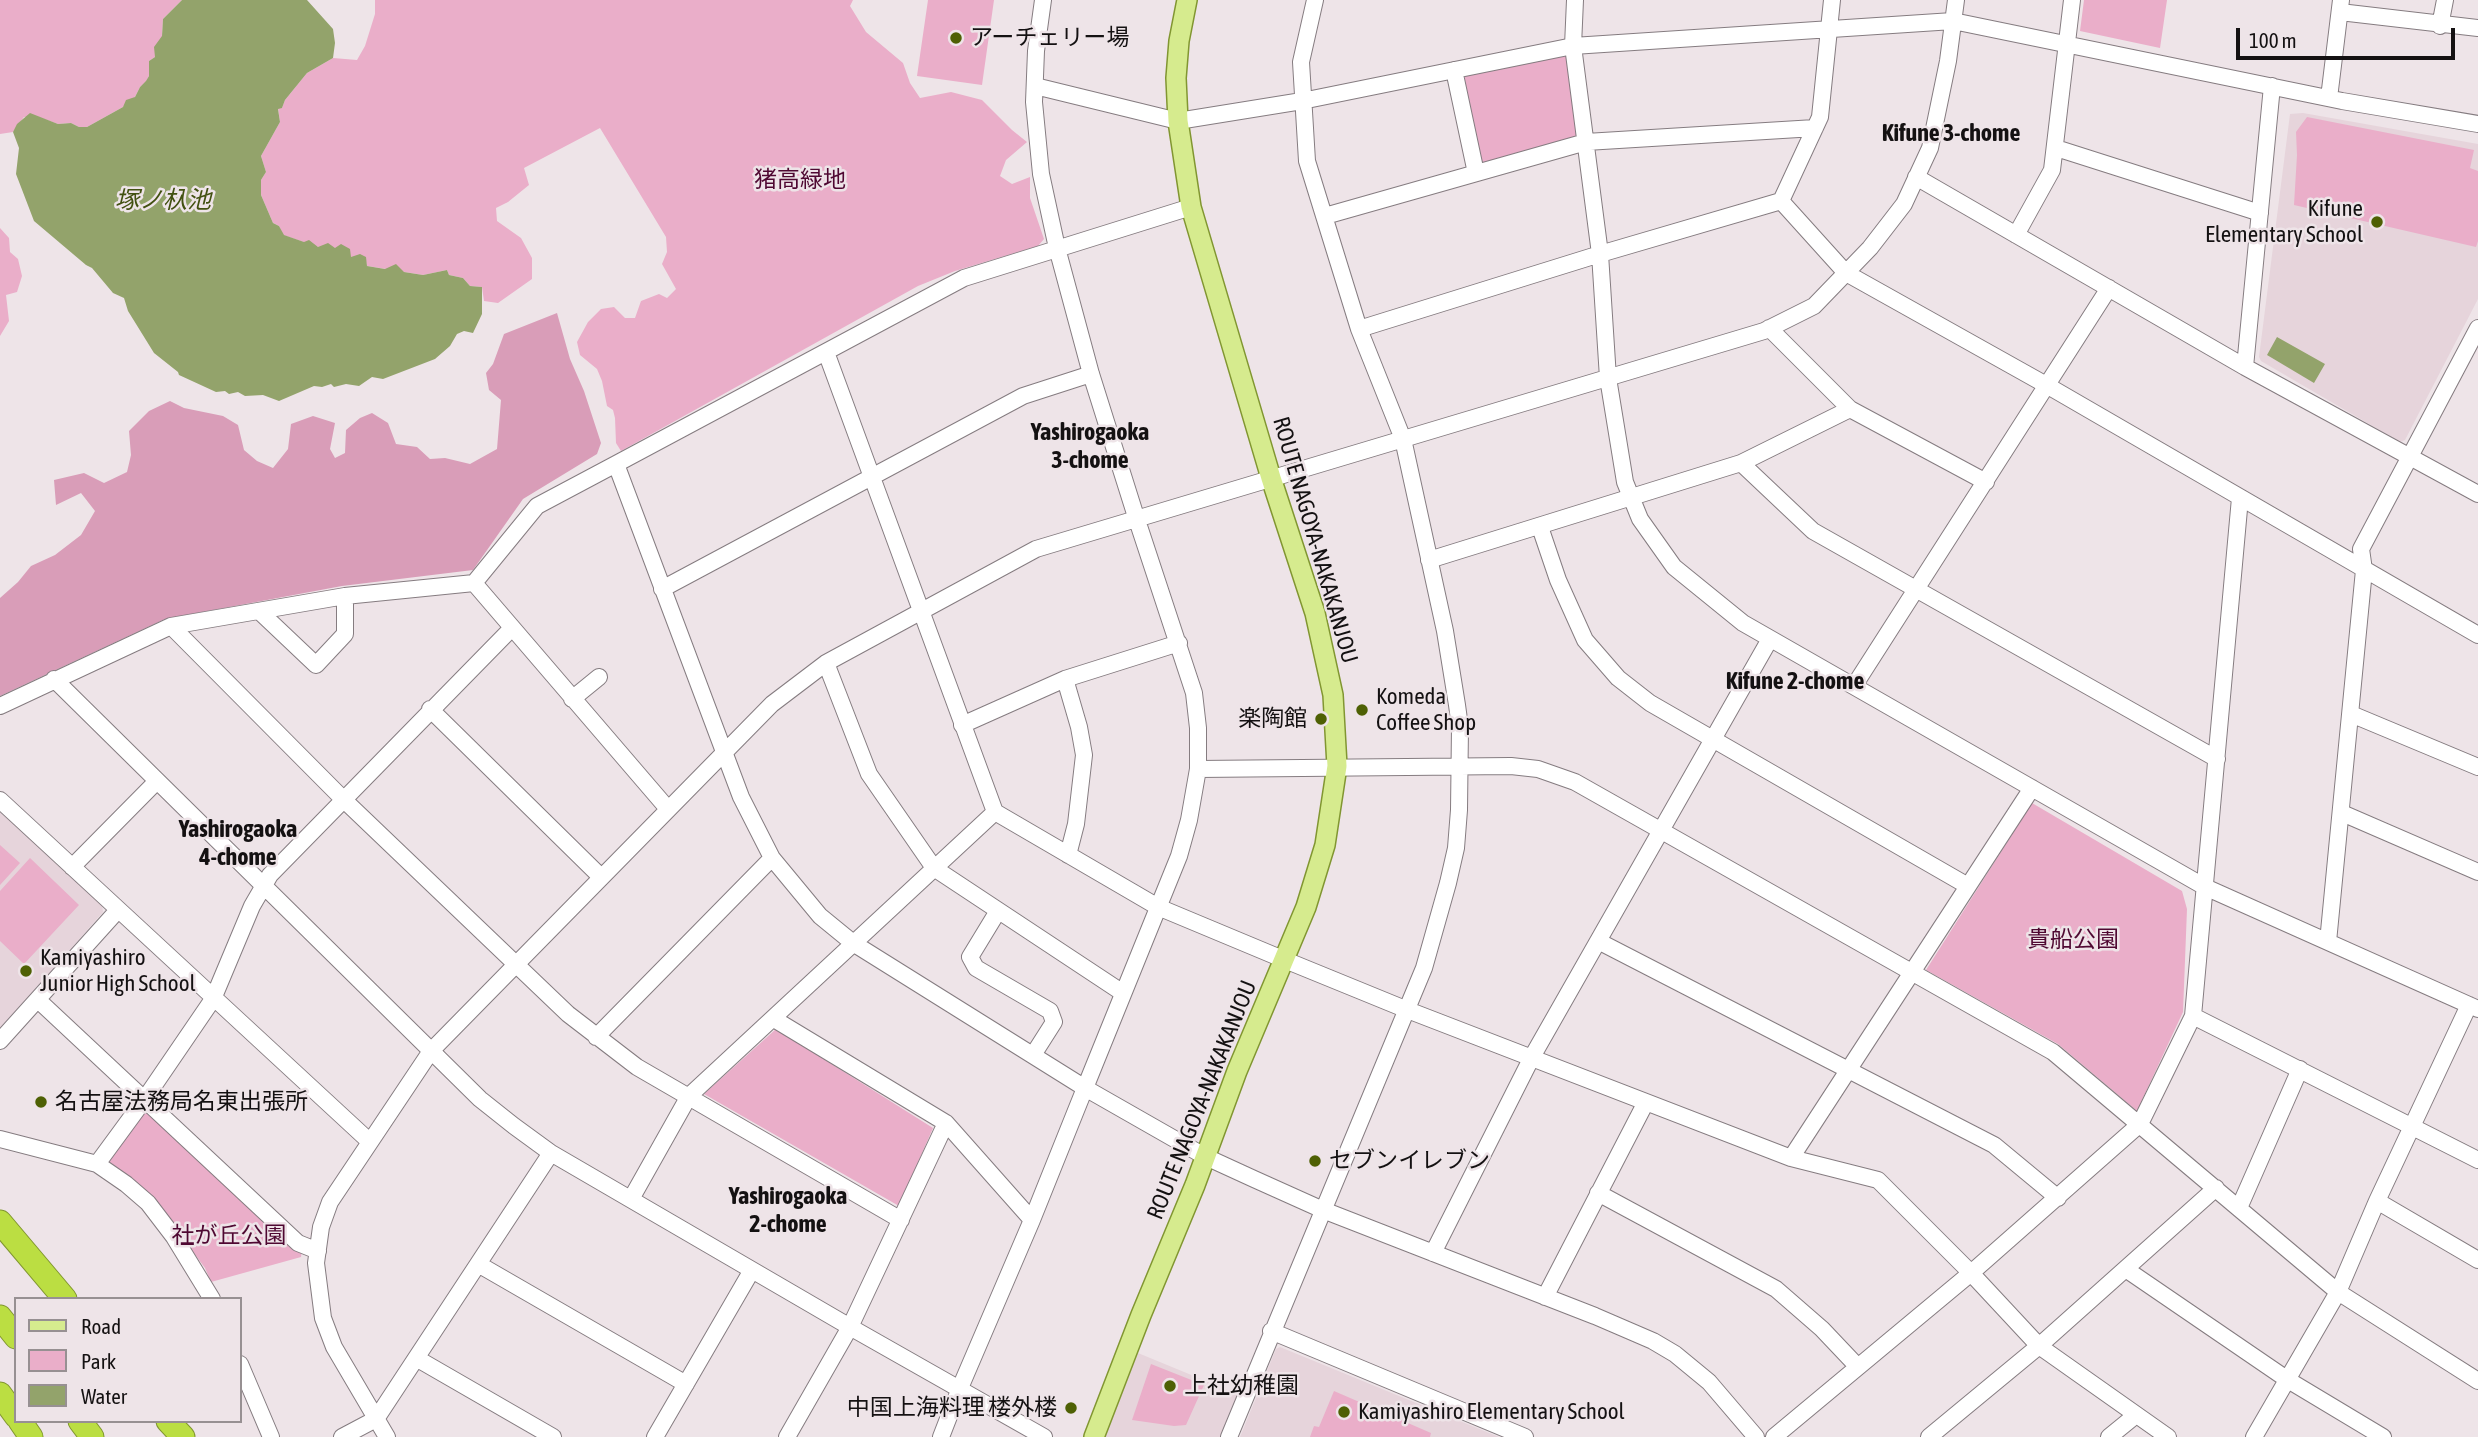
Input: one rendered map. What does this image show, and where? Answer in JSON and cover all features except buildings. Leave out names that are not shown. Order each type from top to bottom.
[{"type":"highway","points":[[0,1222],[63,1297]]},
{"type":"highway","points":[[0,1317],[14,1334]]},
{"type":"highway","points":[[0,1329],[14,1344]]},
{"type":"highway","points":[[0,1394],[14,1413]]},
{"type":"highway","points":[[170,1423],[183,1437]]},
{"type":"main road","name":"ROUTE NAGOYA-NAKAKANJOU","points":[[1094,1437],[1106,1401],[1206,1157],[1237,1071],[1306,908],[1325,845],[1337,766],[1333,695],[1315,613],[1271,478],[1191,207],[1178,121],[1178,54],[1187,0]]},
{"type":"street","points":[[941,1437],[1179,856],[1198,769],[1199,728],[1194,693],[1091,374],[1057,248],[1041,174],[1034,102],[1036,51],[1043,0]]},
{"type":"street","points":[[1229,1437],[1424,968],[1455,848],[1461,767],[1457,705],[1445,631],[1402,439],[1359,329],[1307,161],[1302,101],[1304,45],[1315,0]]},
{"type":"street","points":[[1575,0],[1573,46],[1600,254],[1608,378],[1625,482],[1640,520],[1674,567],[1743,623],[2205,887],[2473,1007],[2377,1201],[2338,1292],[2254,1437]]},
{"type":"street","points":[[1359,329],[1781,201],[1820,117],[1832,0]]},
{"type":"street","points":[[387,1437],[334,1347],[323,1318],[318,1288],[318,1251],[321,1227],[330,1202],[431,1051],[772,704],[826,663],[1036,549],[1769,328],[1814,306],[1870,248],[1904,204],[1930,148],[1948,61],[1956,0]]},
{"type":"street","points":[[2016,235],[2052,170],[2072,0]]},
{"type":"street","points":[[2440,26],[2445,0]]},
{"type":"street","points":[[2329,98],[2340,6],[2440,26],[2478,29]]},
{"type":"street","points":[[1035,86],[1178,121],[1302,101],[1573,46],[1954,21],[2329,98],[2478,124]]},
{"type":"street","points":[[1454,70],[1476,173]]},
{"type":"street","points":[[2245,367],[2272,86]]},
{"type":"street","points":[[1325,216],[1586,142],[1815,128]]},
{"type":"street","points":[[2056,148],[2260,214]]},
{"type":"street","points":[[1916,177],[2245,367],[2478,494]]},
{"type":"street","points":[[1781,201],[1846,273],[2048,386],[2478,635]]},
{"type":"street","points":[[0,706],[171,626],[345,596],[474,583],[537,506],[964,278],[1191,207]]},
{"type":"street","points":[[1854,686],[2109,288]]},
{"type":"street","points":[[1769,328],[1850,409],[1986,482]]},
{"type":"street","points":[[2329,943],[2364,570],[2361,549],[2478,328]]},
{"type":"street","points":[[826,352],[995,812],[1158,906],[1285,960],[1791,1158],[1878,1180],[2039,1346],[2168,1437]]},
{"type":"street","points":[[662,589],[1023,396],[1091,374]]},
{"type":"street","points":[[1429,560],[1741,463],[1850,409]]},
{"type":"street","points":[[1741,463],[1813,531],[2217,759]]},
{"type":"street","points":[[616,464],[741,797],[772,858],[820,916],[853,943],[1032,1055],[1206,1157],[1323,1210],[1628,1330],[1675,1354],[1709,1381],[1756,1437]]},
{"type":"street","points":[[1774,1437],[1971,1273],[2140,1124],[2193,1016],[2240,498]]},
{"type":"street","points":[[1540,527],[1558,580],[1586,640],[1618,678],[1650,703],[1968,886]]},
{"type":"street","points":[[474,583],[668,809]]},
{"type":"street","points":[[258,611],[316,665],[345,634],[345,596]]},
{"type":"street","points":[[171,626],[343,799],[514,965],[596,1037],[637,1067],[901,1220]]},
{"type":"street","points":[[97,1164],[213,999],[262,886],[430,709],[512,628]]},
{"type":"street","points":[[1433,1254],[1532,1057],[1770,639]]},
{"type":"street","points":[[962,725],[1065,679],[1178,643]]},
{"type":"street","points":[[826,663],[869,774],[934,868],[1123,993]]},
{"type":"street","points":[[572,699],[599,677]]},
{"type":"street","points":[[54,679],[480,1099],[551,1153],[1044,1437]]},
{"type":"street","points":[[1065,679],[1084,755],[1076,824],[1068,855]]},
{"type":"street","points":[[430,709],[601,877]]},
{"type":"street","points":[[2351,714],[2478,767]]},
{"type":"street","points":[[1198,769],[1511,766],[1538,769],[1576,782],[2053,1052],[2338,1292],[2478,1381]]},
{"type":"street","points":[[72,867],[157,781]]},
{"type":"street","points":[[1791,1158],[2032,788]]},
{"type":"street","points":[[0,800],[369,1141]]},
{"type":"street","points":[[631,1199],[689,1096],[995,812]]},
{"type":"street","points":[[2342,813],[2478,872]]},
{"type":"street","points":[[596,1037],[772,858]]},
{"type":"street","points":[[0,1041],[118,910]]},
{"type":"street","points":[[998,911],[970,957],[976,968],[1050,1011],[1054,1022],[1032,1055]]},
{"type":"street","points":[[1598,941],[1994,1145],[2057,1198]]},
{"type":"street","points":[[38,999],[298,1242],[318,1251]]},
{"type":"street","points":[[2193,1016],[2478,1160]]},
{"type":"street","points":[[774,1019],[946,1123],[1032,1220]]},
{"type":"street","points":[[2239,1208],[2300,1069]]},
{"type":"street","points":[[1545,1297],[1646,1102]]},
{"type":"street","points":[[787,1437],[850,1327],[946,1123]]},
{"type":"street","points":[[0,1139],[97,1164],[148,1203],[174,1237],[211,1297]]},
{"type":"street","points":[[342,1437],[376,1419],[551,1153]]},
{"type":"street","points":[[1929,1437],[2127,1270],[2216,1188]]},
{"type":"street","points":[[1598,1193],[1776,1289],[1822,1329],[1858,1367]]},
{"type":"street","points":[[2377,1201],[2478,1260]]},
{"type":"street","points":[[478,1265],[686,1384]]},
{"type":"street","points":[[655,1437],[752,1270]]},
{"type":"street","points":[[2127,1270],[2288,1380],[2383,1437]]},
{"type":"street","points":[[1271,1331],[1525,1437]]},
{"type":"street","points":[[416,1358],[554,1437]]},
{"type":"street","points":[[242,1369],[271,1437]]},
{"type":"street","points":[[2109,1437],[2136,1415]]},
{"type":"shaded area","name":"Kifune Elementary School","points":[[2303,113],[2478,144],[2478,299],[2405,440],[2400,442],[2261,361],[2259,357],[2290,114]]},
{"type":"shaded area","points":[[557,313],[570,359],[601,443],[597,454],[523,499],[473,570],[342,586],[165,619],[0,696],[0,598],[31,566],[55,555],[81,535],[95,511],[81,493],[56,505],[54,480],[84,473],[104,483],[127,472],[131,455],[129,431],[149,411],[170,401],[184,408],[223,416],[238,425],[244,450],[257,461],[273,468],[288,449],[291,424],[313,416],[335,423],[330,449],[335,458],[345,453],[346,430],[360,418],[372,413],[388,423],[396,444],[417,447],[430,459],[445,458],[470,464],[497,449],[501,400],[489,390],[486,373],[493,364],[504,334]]},
{"type":"shaded area","name":"Kamiyashiro Junior High School","points":[[0,812],[102,904],[103,912],[0,1030]]},
{"type":"shaded area","name":"Kamiyashiro Elementary School","points":[[1280,1347],[1499,1437],[1240,1437],[1276,1349]]},
{"type":"shaded area","name":"上社幼稚園","points":[[1138,1353],[1240,1395],[1224,1437],[1105,1437]]},
{"type":"green space","points":[[0,0],[182,0],[163,19],[162,37],[155,57],[149,61],[149,76],[146,82],[123,107],[87,127],[24,117],[13,132],[0,134]]},
{"type":"green space","name":"猪高緑地","points":[[375,0],[853,0],[850,6],[866,32],[903,63],[910,83],[920,98],[951,92],[982,100],[1027,142],[1006,160],[1000,176],[1012,184],[1030,177],[1030,198],[1044,239],[1038,246],[955,271],[918,286],[621,451],[616,443],[613,410],[607,406],[602,381],[597,369],[580,355],[577,342],[588,322],[601,309],[614,307],[625,318],[635,318],[641,301],[659,294],[667,298],[676,289],[662,264],[667,252],[666,237],[600,128],[524,168],[529,185],[496,208],[497,221],[521,238],[532,258],[532,279],[498,303],[484,301],[482,287],[470,286],[463,278],[449,275],[447,270],[423,275],[367,266],[365,257],[351,257],[335,248],[318,247],[283,235],[279,226],[273,223],[261,195],[261,180],[266,172],[261,156],[280,122],[278,108],[282,108],[285,100],[307,73],[333,58],[357,60],[365,46],[375,14]]},
{"type":"green space","name":"アーチェリー場","points":[[928,0],[994,0],[982,85],[917,76]]},
{"type":"green space","points":[[2084,0],[2167,0],[2160,48],[2080,31]]},
{"type":"green space","points":[[1566,54],[1577,139],[1482,163],[1464,76]]},
{"type":"green space","points":[[2307,117],[2474,150],[2470,168],[2478,171],[2476,247],[2294,205],[2296,132]]},
{"type":"green space","points":[[0,228],[9,238],[10,252],[18,259],[22,276],[17,292],[6,295],[9,321],[0,336]]},
{"type":"green space","name":"貴船公園","points":[[2032,803],[2182,891],[2187,909],[2183,1012],[2137,1111],[2058,1044],[1926,970]]},
{"type":"green space","points":[[0,845],[20,863],[0,885]]},
{"type":"green space","points":[[30,858],[79,905],[24,964],[0,941],[0,891]]},
{"type":"green space","points":[[776,1029],[933,1128],[899,1206],[704,1094]]},
{"type":"green space","name":"社が丘公園","points":[[151,1112],[302,1250],[301,1257],[211,1282],[205,1268],[158,1205],[111,1168],[108,1161],[143,1114]]},
{"type":"green space","points":[[1151,1364],[1204,1385],[1186,1425],[1174,1426],[1132,1420]]},
{"type":"green space","points":[[1334,1391],[1431,1433],[1430,1437],[1310,1437],[1314,1426],[1319,1427]]},
{"type":"water","name":"塚ノ杁池","points":[[182,0],[307,0],[333,29],[333,58],[307,73],[285,100],[282,108],[278,109],[280,122],[261,156],[266,172],[261,180],[261,195],[273,223],[279,226],[284,235],[304,242],[309,240],[318,247],[328,243],[335,248],[341,244],[350,249],[351,257],[360,254],[366,257],[367,266],[385,269],[396,264],[404,272],[423,275],[447,270],[449,275],[463,278],[470,286],[482,287],[482,314],[473,333],[464,331],[457,334],[450,346],[435,359],[383,379],[372,377],[359,386],[314,386],[279,401],[263,395],[245,396],[238,392],[216,392],[179,375],[154,353],[128,311],[124,298],[113,293],[92,268],[34,221],[16,174],[19,148],[13,132],[17,124],[30,113],[58,124],[71,123],[87,127],[123,107],[126,100],[135,97],[149,76],[149,61],[155,57],[154,47],[162,36],[163,19]]},
{"type":"water","points":[[2277,337],[2325,364],[2314,383],[2267,355]]},
{"type":"place","name":"アーチェリー場","points":[[956,38]]},
{"type":"place","name":"Kifune Elementary School","points":[[2377,222]]},
{"type":"place","name":"Komeda Coffee Shop","points":[[1362,710]]},
{"type":"place","name":"楽陶館","points":[[1321,719]]},
{"type":"place","name":"Kamiyashiro Junior High School","points":[[26,971]]},
{"type":"place","name":"名古屋法務局名東出張所","points":[[41,1102]]},
{"type":"place","name":"セブンイレブン","points":[[1315,1161]]},
{"type":"place","name":"上社幼稚園","points":[[1170,1386]]},
{"type":"place","name":"中国上海料理 楼外楼","points":[[1071,1408]]},
{"type":"place","name":"Kamiyashiro Elementary School","points":[[1344,1412]]},
{"type":"district","name":"Kifune 3-chome","points":[[1951,133]]},
{"type":"district","name":"Yashirogaoka 3-chome","points":[[1090,446]]},
{"type":"district","name":"Kifune 2-chome","points":[[1795,681]]},
{"type":"district","name":"Yashirogaoka 4-chome","points":[[238,843]]},
{"type":"district","name":"Yashirogaoka 2-chome","points":[[788,1210]]}]
